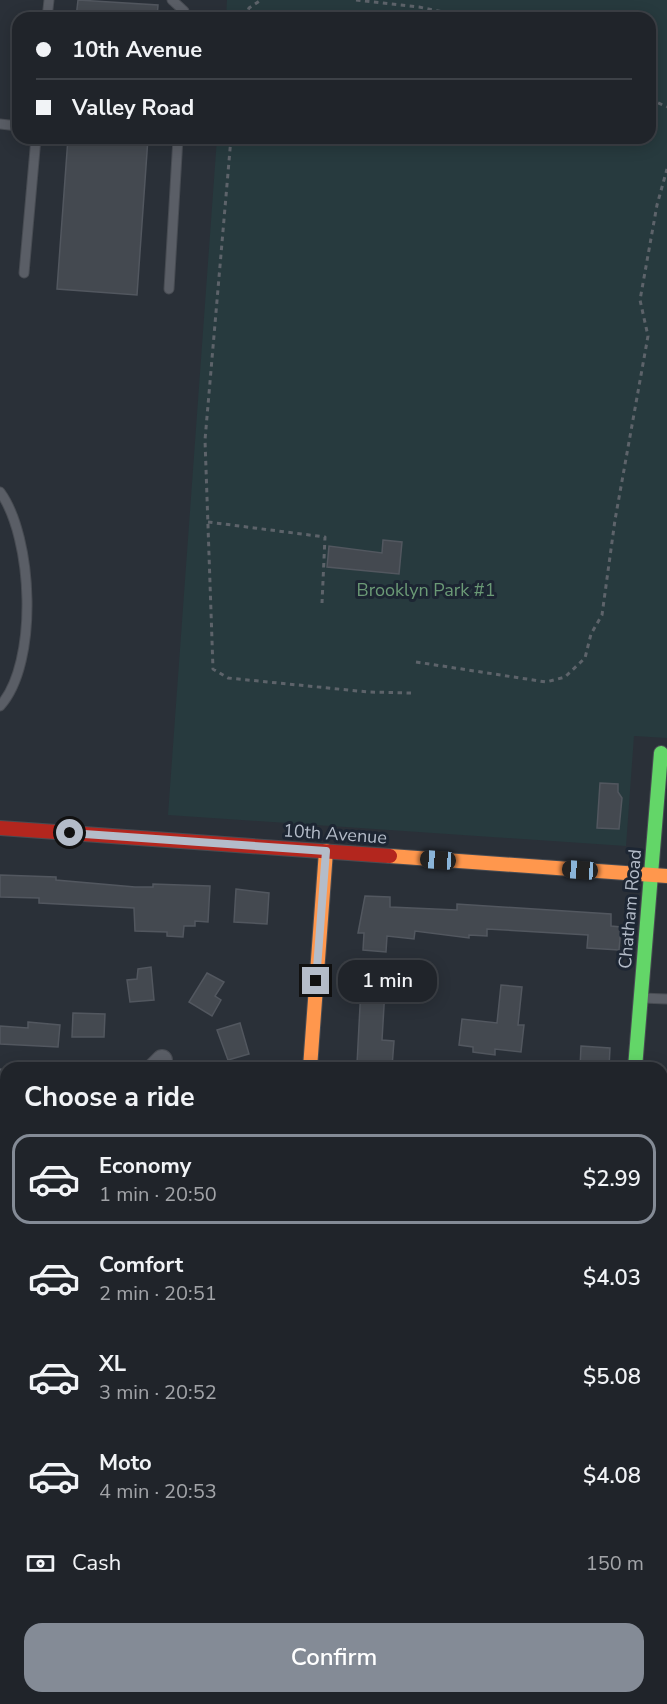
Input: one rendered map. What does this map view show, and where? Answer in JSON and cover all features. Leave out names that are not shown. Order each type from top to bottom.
[{"type":"street","name":"Chatham Road","points":[[636,1062],[664,753]]},
{"type":"street","name":"10th Avenue","points":[[0,828],[667,876]]},
{"type":"street","points":[[310,1062],[326,851]]},
{"type":"lane","points":[[172,0],[184,12]]},
{"type":"lane","points":[[24,273],[35,144]]},
{"type":"lane","points":[[170,289],[178,144]]},
{"type":"lane","points":[[0,492],[8,502],[24,553],[27,599],[21,666],[9,694],[0,706]]},
{"type":"lane","points":[[641,998],[667,999]]},
{"type":"path","points":[[247,12],[249,8],[261,0]]},
{"type":"path","points":[[356,0],[443,12]]},
{"type":"path","points":[[230,144],[205,440],[213,669],[228,678],[368,692],[412,693]]},
{"type":"path","points":[[416,662],[546,682],[565,677],[585,657],[591,634],[602,615],[615,520],[648,336],[640,300],[657,205],[667,169]]},
{"type":"path","points":[[208,522],[325,537],[322,603]]},
{"type":"green space","name":"Brooklyn Park #1","points":[[227,0],[667,0],[667,738],[634,736],[626,846],[168,815],[217,144],[656,144],[656,12],[226,12]]},
{"type":"building","points":[[78,0],[158,5],[157,12],[77,12]]},
{"type":"building","points":[[68,144],[148,144],[137,295],[57,289]]},
{"type":"building","points":[[383,540],[402,542],[399,574],[327,567],[329,546],[382,553]]},
{"type":"building","points":[[600,783],[618,784],[618,792],[622,798],[619,829],[597,828]]},
{"type":"building","points":[[0,875],[56,877],[56,880],[135,887],[153,887],[153,884],[210,886],[208,922],[195,921],[195,926],[184,926],[183,937],[167,936],[167,932],[135,931],[134,908],[39,903],[39,898],[0,897]]},
{"type":"building","points":[[236,889],[269,893],[267,924],[234,922]]},
{"type":"building","points":[[365,896],[390,897],[390,907],[457,910],[457,904],[611,914],[611,926],[621,927],[619,950],[587,948],[588,935],[487,929],[487,936],[469,935],[469,938],[415,931],[414,939],[387,936],[386,952],[363,950],[364,933],[358,933]]},
{"type":"building","points":[[151,967],[154,1000],[130,1002],[127,980],[137,979],[138,969]]},
{"type":"building","points":[[207,973],[224,982],[215,996],[221,1000],[212,1016],[189,1002]]},
{"type":"building","points":[[501,985],[522,987],[518,1025],[524,1025],[521,1052],[495,1049],[495,1055],[473,1052],[473,1047],[459,1045],[462,1019],[497,1023]]},
{"type":"building","points":[[361,987],[385,989],[382,1040],[394,1041],[392,1062],[357,1062]]},
{"type":"building","points":[[73,1013],[105,1014],[104,1037],[72,1037]]},
{"type":"building","points":[[28,1022],[60,1025],[58,1047],[0,1044],[0,1026],[28,1028]]},
{"type":"building","points":[[240,1023],[249,1054],[228,1060],[217,1030]]},
{"type":"building","points":[[581,1046],[610,1048],[609,1062],[580,1062]]},
{"type":"traffic: fast","points":[[635,1062],[661,753]]},
{"type":"traffic: slow","points":[[310,1062],[326,851]]},
{"type":"traffic: slow","points":[[390,856],[667,876]]},
{"type":"traffic: jam","points":[[0,828],[390,856]]},
{"type":"route","points":[[70,833],[326,851],[316,981]]}]
